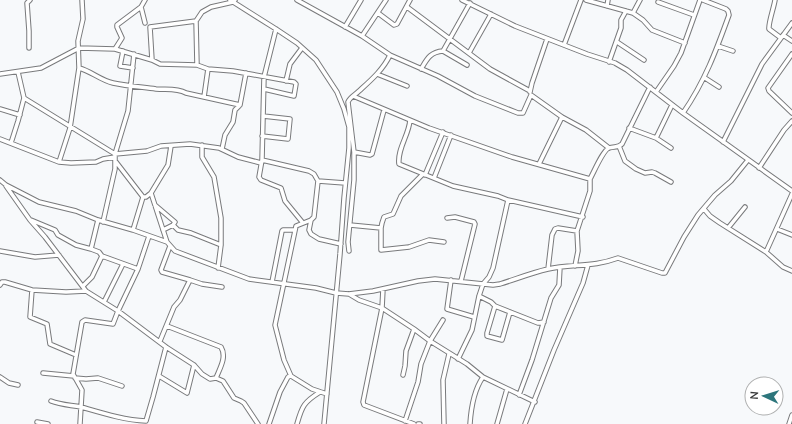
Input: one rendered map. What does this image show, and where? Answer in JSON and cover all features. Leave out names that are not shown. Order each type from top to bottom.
[{"type":"street","points":[[28,48],[28,3],[30,0]]},
{"type":"street","points":[[59,162],[70,126],[78,68],[78,41],[83,19],[82,0]]},
{"type":"street","points":[[115,49],[122,38],[117,25],[141,8],[145,0]]},
{"type":"street","points":[[297,0],[362,36],[390,55],[438,76],[475,96],[518,113],[523,112],[531,93],[547,39]]},
{"type":"street","points":[[345,27],[361,0]]},
{"type":"street","points":[[362,36],[386,0]]},
{"type":"street","points":[[378,14],[394,24],[397,24],[410,0]]},
{"type":"street","points":[[462,0],[547,39],[627,70],[672,105],[792,191]]},
{"type":"street","points":[[564,45],[581,0]]},
{"type":"street","points":[[586,0],[633,13],[643,20],[652,30],[685,43]]},
{"type":"street","points":[[607,6],[608,0]]},
{"type":"street","points":[[633,13],[640,0]]},
{"type":"street","points":[[656,92],[674,66],[685,43],[694,15],[702,0],[728,11],[729,15],[705,78],[696,95],[683,113]]},
{"type":"street","points":[[775,0],[772,16],[768,26],[769,29],[792,41]]},
{"type":"street","points":[[197,65],[196,22],[202,12],[211,7],[233,1],[276,29],[318,62],[337,92],[344,109],[349,127],[350,140],[324,424]]},
{"type":"street","points":[[658,2],[694,15]]},
{"type":"street","points":[[443,51],[470,3]]},
{"type":"street","points":[[407,7],[490,69],[531,93],[562,117],[586,130],[609,148]]},
{"type":"street","points":[[141,8],[145,22]]},
{"type":"street","points":[[609,62],[617,42],[621,28],[621,20],[626,11]]},
{"type":"street","points":[[469,52],[491,14]]},
{"type":"street","points":[[152,60],[150,27],[196,22]]},
{"type":"street","points":[[723,142],[762,64],[792,23]]},
{"type":"street","points":[[276,29],[264,77],[260,179],[281,188],[285,201],[303,223]]},
{"type":"street","points":[[617,42],[644,60]]},
{"type":"street","points":[[718,46],[733,51]]},
{"type":"street","points":[[0,74],[46,66],[79,48],[115,49],[163,64],[197,65],[208,69],[246,73],[294,82],[296,84],[294,96],[264,89]]},
{"type":"street","points":[[286,81],[290,64],[302,48]]},
{"type":"street","points":[[123,51],[120,66],[133,68]]},
{"type":"street","points":[[421,69],[428,58],[436,51],[443,51],[467,65]]},
{"type":"street","points":[[103,222],[116,162],[115,155],[128,111],[134,54]]},
{"type":"street","points":[[792,54],[768,88],[769,91],[792,113]]},
{"type":"street","points":[[349,251],[348,242],[354,180],[354,152],[348,102],[349,98],[377,74],[390,55]]},
{"type":"street","points":[[78,68],[92,73],[106,81],[130,86],[178,90],[240,105]]},
{"type":"street","points":[[204,96],[208,69]]},
{"type":"street","points":[[11,142],[24,98],[18,72]]},
{"type":"street","points":[[222,149],[225,135],[233,122],[235,110],[240,105],[246,73]]},
{"type":"street","points":[[377,74],[407,86]]},
{"type":"street","points":[[705,78],[719,87]]},
{"type":"street","points":[[575,266],[578,251],[577,231],[583,217],[590,191],[590,179],[605,152],[609,148],[619,146],[650,87]]},
{"type":"street","points":[[353,96],[429,128],[512,157],[590,179]]},
{"type":"street","points":[[24,98],[115,155]]},
{"type":"street","points":[[656,138],[672,105]]},
{"type":"street","points":[[0,109],[20,115]]},
{"type":"street","points":[[354,152],[370,155],[372,154],[384,110]]},
{"type":"street","points":[[262,136],[288,139],[290,119],[263,116]]},
{"type":"street","points":[[539,164],[562,117]]},
{"type":"street","points":[[410,120],[407,134],[399,154],[398,162],[402,166],[460,188],[583,217]]},
{"type":"street","points":[[759,168],[791,123]]},
{"type":"street","points":[[629,128],[656,138],[671,148]]},
{"type":"street","points":[[443,132],[424,174],[401,196],[392,214],[384,217],[381,228],[381,250],[409,246],[429,240],[444,242]]},
{"type":"street","points":[[434,178],[451,135]]},
{"type":"street","points":[[1,141],[11,142],[59,162],[71,164],[96,162],[115,155],[147,151],[157,147],[190,144],[222,149],[238,157],[308,171],[314,174],[318,181],[314,217],[311,220],[311,234],[319,239],[341,244]]},
{"type":"street","points":[[143,197],[146,197],[150,193],[168,165],[171,146]]},
{"type":"street","points":[[202,146],[202,157],[214,176],[221,218],[221,245],[218,268]]},
{"type":"street","points":[[619,146],[625,160],[636,169],[645,173],[655,173],[671,182]]},
{"type":"street","points":[[150,193],[167,242],[175,251],[244,277],[349,294],[435,279],[483,284],[500,284],[548,269],[588,266],[618,258],[642,267],[665,273],[684,237],[698,215],[715,195],[731,181],[748,160]]},
{"type":"street","points":[[116,162],[143,197]]},
{"type":"street","points":[[0,180],[6,185],[40,203],[76,211],[103,222],[133,230],[167,242]]},
{"type":"street","points":[[318,181],[345,183]]},
{"type":"street","points":[[6,185],[30,220],[86,291],[118,311],[166,347],[194,365],[202,374],[210,379],[216,378],[225,383],[235,399],[240,400],[244,404],[258,424]]},
{"type":"street","points":[[766,252],[792,194]]},
{"type":"street","points":[[133,230],[143,197]]},
{"type":"street","points":[[458,359],[472,330],[483,284],[489,277],[493,268],[508,200]]},
{"type":"street","points":[[154,204],[174,220],[175,223],[173,225]]},
{"type":"street","points":[[728,228],[745,207]]},
{"type":"street","points":[[704,209],[710,216],[734,234],[766,252],[783,267],[792,271]]},
{"type":"street","points":[[448,218],[455,217],[474,222],[475,224],[461,281]]},
{"type":"street","points":[[30,220],[56,230],[58,235],[76,246],[91,248],[99,252],[102,256],[138,269]]},
{"type":"street","points":[[91,248],[98,220]]},
{"type":"street","points":[[311,220],[296,225],[275,325],[284,360],[291,376],[320,392],[327,394]]},
{"type":"street","points":[[173,225],[178,230],[191,232],[221,245]]},
{"type":"street","points":[[163,230],[173,225]]},
{"type":"street","points":[[350,225],[381,228]]},
{"type":"street","points":[[548,269],[552,236],[555,229],[558,228],[577,231]]},
{"type":"street","points":[[777,229],[792,235]]},
{"type":"street","points":[[272,282],[282,231],[295,230]]},
{"type":"street","points":[[80,424],[82,390],[75,377],[76,355],[83,321],[85,320],[111,325],[114,323],[118,311],[138,269],[149,236]]},
{"type":"street","points":[[170,246],[161,272],[202,284],[222,287]]},
{"type":"street","points":[[0,251],[36,257],[59,255]]},
{"type":"street","points":[[83,286],[92,277],[102,256]]},
{"type":"street","points":[[104,302],[116,281],[123,264]]},
{"type":"street","points":[[525,424],[535,402],[554,350],[583,283],[588,266]]},
{"type":"street","points":[[519,395],[532,360],[551,298],[559,285],[560,268]]},
{"type":"street","points":[[160,341],[174,307],[180,300],[190,280]]},
{"type":"street","points":[[451,280],[447,309],[474,317]]},
{"type":"street","points":[[0,285],[2,282],[5,282],[32,290],[66,292],[86,291]]},
{"type":"street","points":[[383,289],[382,308],[363,402],[364,405],[405,422],[414,424]]},
{"type":"street","points":[[32,290],[30,317],[47,324],[50,344],[76,355]]},
{"type":"street","points":[[349,294],[359,300],[382,308],[483,377],[535,402]]},
{"type":"street","points":[[479,296],[491,302],[495,306],[538,323],[544,322]]},
{"type":"street","points":[[495,306],[487,336],[502,340],[510,312]]},
{"type":"street","points":[[405,422],[418,382],[421,364],[430,341],[443,320]]},
{"type":"street","points":[[167,326],[221,347],[224,359],[216,378]]},
{"type":"street","points":[[403,375],[406,351],[414,329]]},
{"type":"street","points":[[51,401],[60,405],[80,407],[100,413],[146,421],[166,347]]},
{"type":"street","points":[[444,424],[443,380],[449,354]]},
{"type":"street","points":[[159,376],[187,393],[194,365]]},
{"type":"street","points":[[43,373],[86,379],[98,378],[122,386]]},
{"type":"street","points":[[269,424],[280,392],[288,377],[291,376]]},
{"type":"street","points":[[0,377],[10,383],[18,385]]},
{"type":"street","points":[[470,424],[471,412],[478,384],[483,377]]},
{"type":"street","points":[[497,424],[499,412],[507,389]]},
{"type":"street","points":[[297,424],[303,405],[307,400],[320,392]]},
{"type":"street","points":[[789,424],[792,415]]},
{"type":"street","points":[[129,424],[130,419]]},
{"type":"street","points":[[37,422],[48,424]]}]
